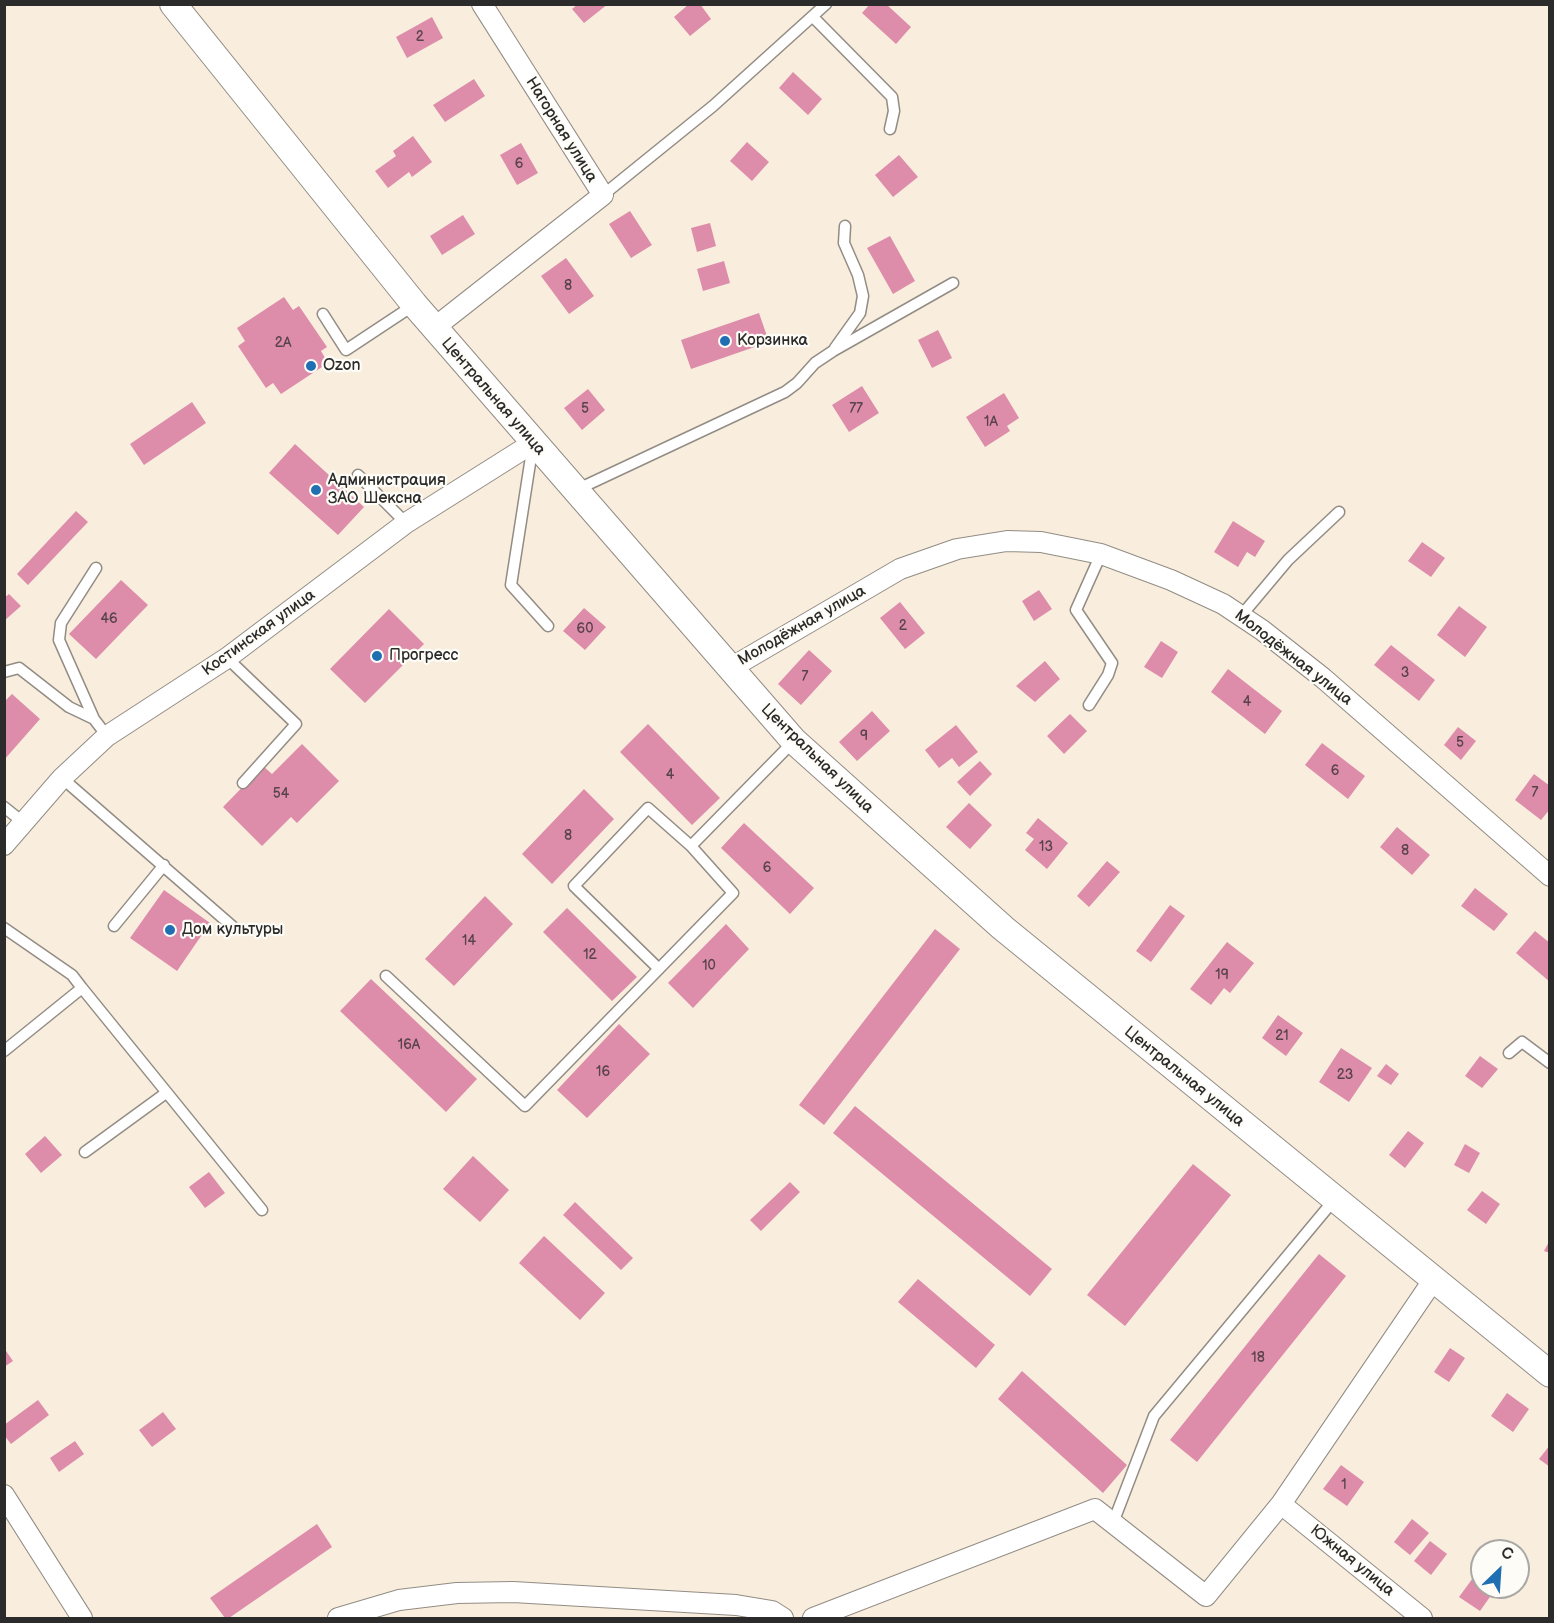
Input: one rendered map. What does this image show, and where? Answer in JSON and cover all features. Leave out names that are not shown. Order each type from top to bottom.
[{"type":"street","name":"Нагорная улица","points":[[434,328],[603,195],[482,4]]},
{"type":"street","name":"Центральная улица","points":[[180,7],[194,33],[434,328],[794,741],[1003,928],[1550,1374]]},
{"type":"street","name":"Костинская улица","points":[[4,845],[62,778],[107,736],[227,658],[406,523],[533,443]]},
{"type":"street","name":"Молодёжная улица","points":[[729,669],[900,569],[957,549],[1007,541],[1041,542],[1101,554],[1171,580],[1223,604],[1241,616],[1323,678],[1550,876]]},
{"type":"street","points":[[813,1618],[1095,1509],[1206,1596],[1281,1504],[1434,1279]]},
{"type":"street","points":[[4,1495],[82,1618]]},
{"type":"street","name":"Южная улица","points":[[1281,1504],[1422,1618]]},
{"type":"street","points":[[338,1618],[399,1600],[457,1593],[513,1592],[736,1605],[772,1611],[783,1618]]},
{"type":"lane","points":[[603,195],[713,105],[814,18],[826,4]]},
{"type":"lane","points":[[814,18],[892,97],[894,111],[890,129]]},
{"type":"lane","points":[[833,351],[860,313],[863,296],[858,275],[844,243],[845,226]]},
{"type":"lane","points":[[575,490],[785,392],[797,383],[815,363],[833,351],[953,283]]},
{"type":"lane","points":[[323,314],[346,350],[414,304]]},
{"type":"lane","points":[[533,443],[511,585],[548,626]]},
{"type":"lane","points":[[358,476],[406,523]]},
{"type":"lane","points":[[1241,616],[1288,560],[1339,512]]},
{"type":"lane","points":[[1089,705],[1108,675],[1112,663],[1076,610],[1101,554]]},
{"type":"lane","points":[[96,568],[61,623],[59,640],[94,719],[107,736]]},
{"type":"lane","points":[[227,658],[296,724],[243,783]]},
{"type":"lane","points":[[4,672],[19,668],[69,707],[94,719]]},
{"type":"lane","points":[[690,846],[794,741]]},
{"type":"lane","points":[[62,778],[232,926]]},
{"type":"lane","points":[[4,807],[24,823]]},
{"type":"lane","points":[[386,976],[525,1106],[733,892],[690,846],[648,808],[574,886],[658,969]]},
{"type":"lane","points":[[114,926],[164,865]]},
{"type":"lane","points":[[4,928],[72,975],[262,1210]]},
{"type":"lane","points":[[4,1051],[82,988]]},
{"type":"lane","points":[[1509,1053],[1522,1042],[1550,1063]]},
{"type":"lane","points":[[85,1152],[166,1093]]},
{"type":"lane","points":[[1113,1523],[1154,1416],[1334,1200]]},
{"type":"building","points":[[578,4],[608,4],[584,23],[572,9]]},
{"type":"building","points":[[689,4],[700,4],[711,19],[690,36],[674,17]]},
{"type":"building","points":[[870,4],[886,4],[911,27],[896,44],[862,13]]},
{"type":"building","points":[[432,17],[443,38],[407,58],[396,37]]},
{"type":"building","points":[[793,72],[822,99],[808,115],[779,88]]},
{"type":"building","points":[[474,79],[485,96],[445,122],[433,105]]},
{"type":"building","points":[[413,136],[432,162],[412,177],[409,172],[388,188],[375,171],[396,156],[393,151]]},
{"type":"building","points":[[747,142],[769,162],[752,181],[730,161]]},
{"type":"building","points":[[521,143],[538,173],[517,185],[500,155]]},
{"type":"building","points":[[899,155],[918,177],[893,197],[875,175]]},
{"type":"building","points":[[630,211],[652,245],[631,258],[609,224]]},
{"type":"building","points":[[463,215],[475,234],[442,255],[430,236]]},
{"type":"building","points":[[710,223],[716,246],[697,252],[691,228]]},
{"type":"building","points":[[890,236],[915,281],[893,294],[867,248]]},
{"type":"building","points":[[566,258],[594,296],[569,314],[541,276]]},
{"type":"building","points":[[724,261],[730,283],[703,291],[697,269]]},
{"type":"building","points":[[284,297],[293,310],[299,306],[327,347],[321,351],[328,363],[281,394],[273,383],[266,388],[238,346],[245,341],[237,328]]},
{"type":"building","name":"Корзинка","points":[[759,313],[769,342],[691,369],[681,340]]},
{"type":"building","points":[[938,330],[952,358],[932,368],[918,340]]},
{"type":"building","points":[[862,386],[879,413],[849,432],[832,405]]},
{"type":"building","points":[[588,389],[605,410],[582,430],[564,408]]},
{"type":"building","points":[[1004,393],[1019,418],[1007,426],[1010,431],[985,447],[966,417]]},
{"type":"building","points":[[192,402],[206,423],[144,465],[130,444]]},
{"type":"building","name":"Администрация ЗАО Шексна","points":[[295,444],[364,507],[338,535],[269,473]]},
{"type":"building","points":[[76,511],[88,522],[28,585],[17,574]]},
{"type":"building","points":[[1233,521],[1265,541],[1255,557],[1247,552],[1238,567],[1214,552]]},
{"type":"building","points":[[1422,542],[1445,558],[1431,577],[1408,561]]},
{"type":"building","points":[[121,580],[148,605],[96,659],[69,634]]},
{"type":"building","points":[[1039,590],[1052,609],[1034,621],[1022,601]]},
{"type":"building","points":[[9,594],[21,606],[4,621],[4,598]]},
{"type":"building","points":[[900,602],[925,633],[905,649],[880,618]]},
{"type":"building","points":[[1459,606],[1487,627],[1465,657],[1437,635]]},
{"type":"building","points":[[584,608],[606,627],[585,650],[563,631]]},
{"type":"building","name":"Прогресс","points":[[389,609],[424,644],[365,703],[330,669]]},
{"type":"building","points":[[1161,641],[1178,652],[1162,678],[1144,667]]},
{"type":"building","points":[[1391,645],[1435,680],[1419,701],[1374,665]]},
{"type":"building","points":[[809,650],[832,671],[801,705],[778,684]]},
{"type":"building","points":[[1045,661],[1060,679],[1035,702],[1016,686]]},
{"type":"building","points":[[1228,669],[1282,711],[1265,734],[1211,692]]},
{"type":"building","points":[[12,694],[40,719],[4,760],[4,702]]},
{"type":"building","points":[[872,711],[890,731],[857,761],[839,742]]},
{"type":"building","points":[[1070,714],[1087,731],[1064,754],[1047,736]]},
{"type":"building","points":[[648,724],[720,798],[692,825],[620,752]]},
{"type":"building","points":[[956,725],[978,752],[959,767],[952,758],[939,768],[925,750]]},
{"type":"building","points":[[1458,727],[1476,741],[1461,760],[1444,745]]},
{"type":"building","points":[[1322,743],[1365,776],[1348,799],[1305,765]]},
{"type":"building","points":[[302,744],[339,781],[297,823],[291,817],[262,846],[223,807],[263,766],[272,774]]},
{"type":"building","points":[[980,761],[992,774],[970,796],[957,782]]},
{"type":"building","points":[[1534,774],[1550,786],[1550,809],[1541,820],[1515,800]]},
{"type":"building","points":[[584,789],[614,819],[552,884],[522,854]]},
{"type":"building","points":[[969,803],[992,825],[970,849],[946,827]]},
{"type":"building","points":[[1038,818],[1068,843],[1047,869],[1025,850],[1034,839],[1026,833]]},
{"type":"building","points":[[744,823],[814,888],[790,914],[721,848]]},
{"type":"building","points":[[1397,827],[1430,855],[1412,875],[1380,847]]},
{"type":"building","points":[[1107,861],[1120,872],[1089,907],[1077,896]]},
{"type":"building","points":[[1475,888],[1508,914],[1494,931],[1461,906]]},
{"type":"building","name":"Дом культуры","points":[[164,890],[210,923],[177,971],[130,938]]},
{"type":"building","points":[[485,896],[513,924],[454,986],[425,959]]},
{"type":"building","points":[[1170,905],[1185,916],[1151,962],[1136,951]]},
{"type":"building","points":[[567,908],[637,977],[612,1001],[543,932]]},
{"type":"building","points":[[726,924],[749,949],[693,1008],[668,983]]},
{"type":"building","points":[[935,929],[960,949],[824,1125],[799,1105]]},
{"type":"building","points":[[1535,931],[1550,943],[1550,982],[1516,953]]},
{"type":"building","points":[[1227,942],[1254,963],[1230,993],[1224,988],[1211,1005],[1190,989]]},
{"type":"building","points":[[371,979],[477,1079],[446,1112],[340,1011]]},
{"type":"building","points":[[1278,1015],[1303,1033],[1286,1056],[1262,1038]]},
{"type":"building","points":[[619,1024],[650,1054],[587,1118],[557,1090]]},
{"type":"building","points":[[1341,1048],[1372,1068],[1349,1102],[1319,1082]]},
{"type":"building","points":[[1480,1056],[1498,1069],[1482,1088],[1465,1076]]},
{"type":"building","points":[[1386,1064],[1399,1074],[1391,1085],[1377,1076]]},
{"type":"building","points":[[855,1106],[1052,1269],[1030,1296],[833,1133]]},
{"type":"building","points":[[1408,1131],[1424,1143],[1405,1168],[1389,1155]]},
{"type":"building","points":[[45,1136],[62,1155],[41,1173],[25,1154]]},
{"type":"building","points":[[1465,1144],[1480,1153],[1469,1173],[1454,1165]]},
{"type":"building","points":[[473,1156],[509,1190],[480,1222],[443,1189]]},
{"type":"building","points":[[1193,1164],[1231,1195],[1125,1326],[1087,1295]]},
{"type":"building","points":[[209,1172],[225,1193],[205,1208],[189,1187]]},
{"type":"building","points":[[790,1182],[800,1192],[761,1231],[750,1220]]},
{"type":"building","points":[[1482,1191],[1500,1204],[1486,1224],[1467,1210]]},
{"type":"building","points":[[575,1202],[633,1258],[621,1270],[563,1215]]},
{"type":"building","points":[[544,1236],[605,1293],[580,1320],[519,1263]]},
{"type":"building","points":[[1550,1240],[1550,1253],[1544,1251]]},
{"type":"building","points":[[1319,1254],[1346,1276],[1197,1462],[1170,1440]]},
{"type":"building","points":[[918,1279],[995,1345],[976,1368],[898,1302]]},
{"type":"building","points":[[4,1348],[13,1361],[4,1367]]},
{"type":"building","points":[[1450,1348],[1465,1358],[1449,1382],[1434,1372]]},
{"type":"building","points":[[1022,1371],[1127,1465],[1103,1493],[998,1399]]},
{"type":"building","points":[[1507,1393],[1529,1409],[1513,1432],[1491,1416]]},
{"type":"building","points":[[38,1400],[49,1415],[11,1444],[4,1435],[4,1425]]},
{"type":"building","points":[[163,1412],[176,1429],[152,1447],[139,1430]]},
{"type":"building","points":[[75,1441],[84,1454],[59,1472],[50,1458]]},
{"type":"building","points":[[1550,1445],[1550,1467],[1539,1459]]},
{"type":"building","points":[[1341,1465],[1364,1482],[1347,1506],[1323,1489]]},
{"type":"building","points":[[1412,1519],[1429,1533],[1410,1555],[1394,1542]]},
{"type":"building","points":[[317,1524],[332,1547],[229,1618],[225,1618],[210,1598]]},
{"type":"building","points":[[1430,1541],[1447,1554],[1431,1575],[1414,1561]]},
{"type":"building","points":[[1470,1582],[1470,1599],[1488,1599],[1480,1611],[1459,1597]]},
{"type":"place","name":"Корзинка","points":[[725,341]]},
{"type":"place","name":"Ozon","points":[[311,366]]},
{"type":"place","name":"Администрация ЗАО Шексна","points":[[316,490]]},
{"type":"place","name":"Прогресс","points":[[377,656]]},
{"type":"place","name":"Дом культуры","points":[[170,930]]}]
